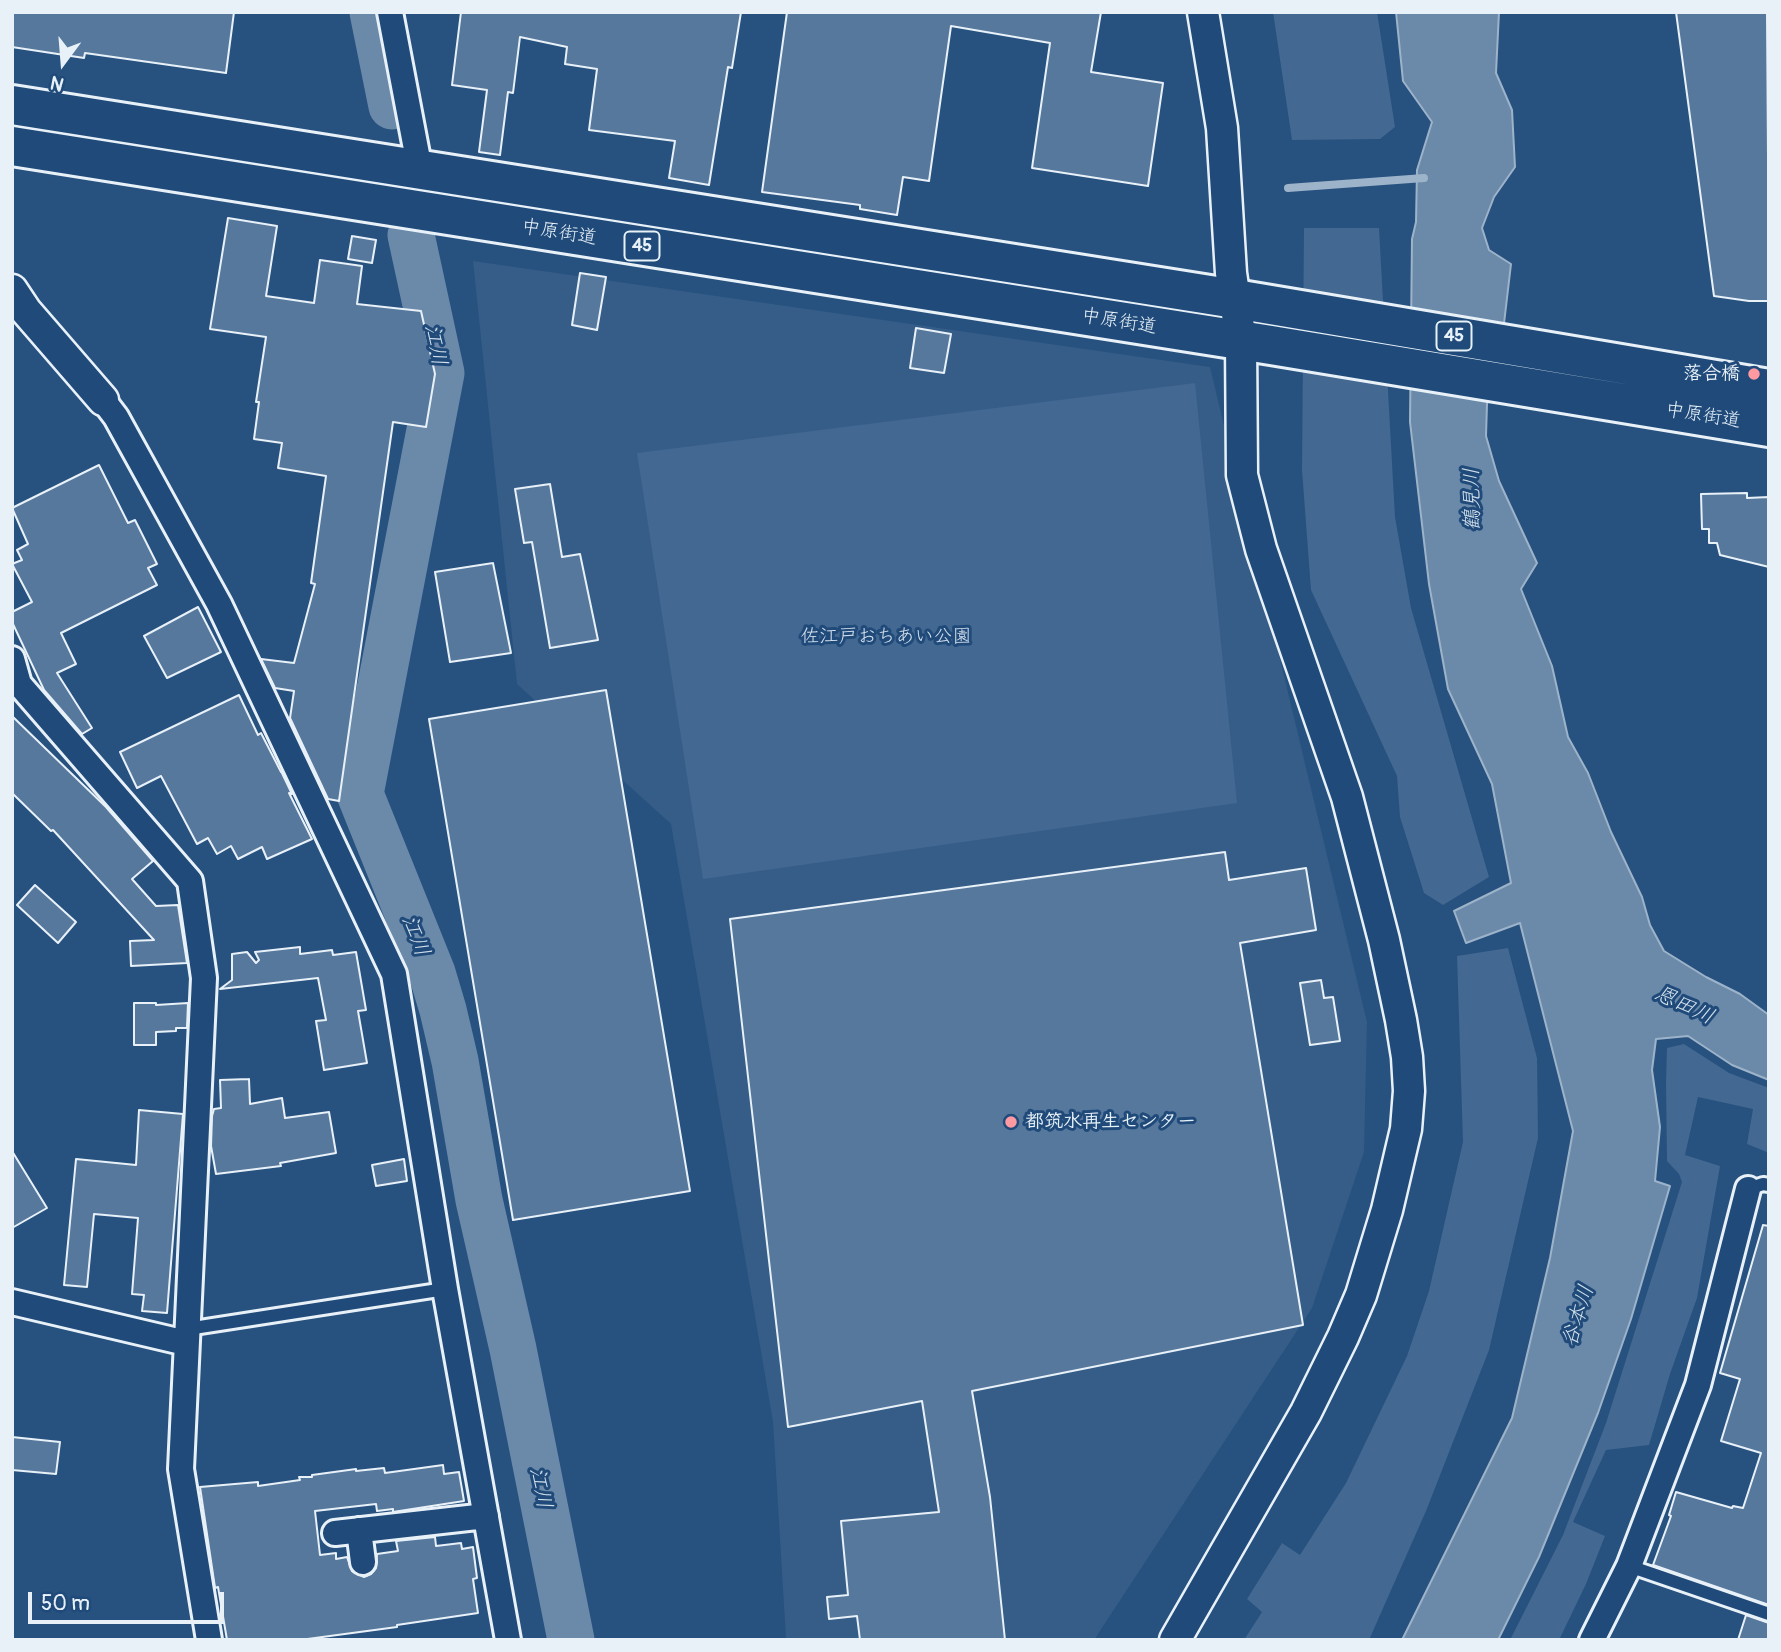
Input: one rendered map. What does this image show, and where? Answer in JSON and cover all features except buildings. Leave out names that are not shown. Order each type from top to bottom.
[{"type":"main road","name":"45","points":[[12,105],[1251,301]]},
{"type":"main road","name":"中原街道","points":[[12,146],[1769,427]]},
{"type":"main road","name":"中原街道","points":[[1251,301],[1769,388]]},
{"type":"street","points":[[390,12],[420,170]]},
{"type":"street","points":[[1175,1640],[1306,1412],[1361,1295],[1387,1210],[1406,1129],[1409,1091],[1401,1020],[1384,940],[1347,797],[1261,549],[1242,475],[1256,343],[1251,301],[1231,273],[1222,128],[1202,12]]},
{"type":"street","points":[[12,290],[26,311],[116,416],[219,604],[394,974],[445,1289],[508,1640]]},
{"type":"street","points":[[12,659],[19,684],[190,881],[204,978],[181,1469],[209,1640]]},
{"type":"street","points":[[1592,1640],[1629,1566],[1698,1385],[1758,1187]]},
{"type":"street","points":[[12,1302],[186,1336]]},
{"type":"street","points":[[363,1562],[347,1532],[485,1516]]},
{"type":"lane","points":[[186,1336],[445,1289]]},
{"type":"lane","points":[[1629,1566],[1769,1614]]},
{"type":"shaded area","points":[[473,261],[1210,367],[1367,1022],[1364,1152],[1312,1308],[1094,1640],[783,1640],[786,1639],[773,1422],[671,824],[517,684]]},
{"type":"green space","points":[[1273,12],[1377,12],[1395,127],[1380,139],[1292,140]]},
{"type":"green space","points":[[1304,228],[1379,228],[1395,517],[1411,608],[1489,877],[1443,905],[1424,893],[1400,817],[1397,776],[1311,590],[1302,470]]},
{"type":"green space","name":"佐江戸おちあい公園","points":[[1195,383],[1237,803],[703,879],[637,453]]},
{"type":"green space","points":[[1508,948],[1537,1058],[1538,1138],[1489,1350],[1426,1511],[1369,1640],[1244,1640],[1262,1612],[1247,1599],[1282,1543],[1300,1555],[1346,1483],[1407,1356],[1429,1291],[1463,1142],[1457,956]]},
{"type":"green space","points":[[1684,1044],[1729,1073],[1769,1088],[1769,1153],[1747,1144],[1753,1109],[1698,1097],[1685,1155],[1720,1166],[1697,1298],[1649,1445],[1606,1450],[1573,1522],[1605,1536],[1559,1640],[1510,1640],[1563,1535],[1606,1423],[1682,1182],[1679,1174],[1667,1161],[1666,1083],[1667,1048]]},
{"type":"water","points":[[1396,12],[1499,12],[1496,73],[1512,110],[1515,167],[1494,197],[1482,228],[1489,250],[1511,264],[1499,366],[1487,404],[1486,436],[1499,481],[1537,563],[1521,589],[1552,666],[1568,737],[1588,773],[1611,832],[1642,897],[1650,925],[1664,951],[1740,994],[1769,1015],[1769,1080],[1732,1065],[1688,1036],[1656,1039],[1652,1070],[1660,1127],[1655,1181],[1670,1186],[1631,1319],[1598,1413],[1539,1557],[1498,1640],[1402,1640],[1512,1418],[1550,1258],[1573,1131],[1520,923],[1466,943],[1454,911],[1511,883],[1492,784],[1448,689],[1429,584],[1410,422],[1412,239],[1416,222],[1417,170],[1432,122],[1403,81]]},
{"type":"waterway","name":"江川","points":[[373,12],[392,106]]},
{"type":"waterway","points":[[1288,188],[1424,178]]},
{"type":"waterway","name":"江川","points":[[411,235],[441,373],[360,794],[432,973],[443,1010],[455,1061],[479,1200],[513,1349],[571,1640]]},
{"type":"place","name":"落合橋","points":[[1754,374]]},
{"type":"place","name":"都筑水再生センター","points":[[1011,1122]]},
{"type":"water label","name":"鶴見川","points":[[1473,499]]},
{"type":"water label","name":"恩田川","points":[[1684,1006]]},
{"type":"water label","name":"谷本川","points":[[1579,1316]]}]
